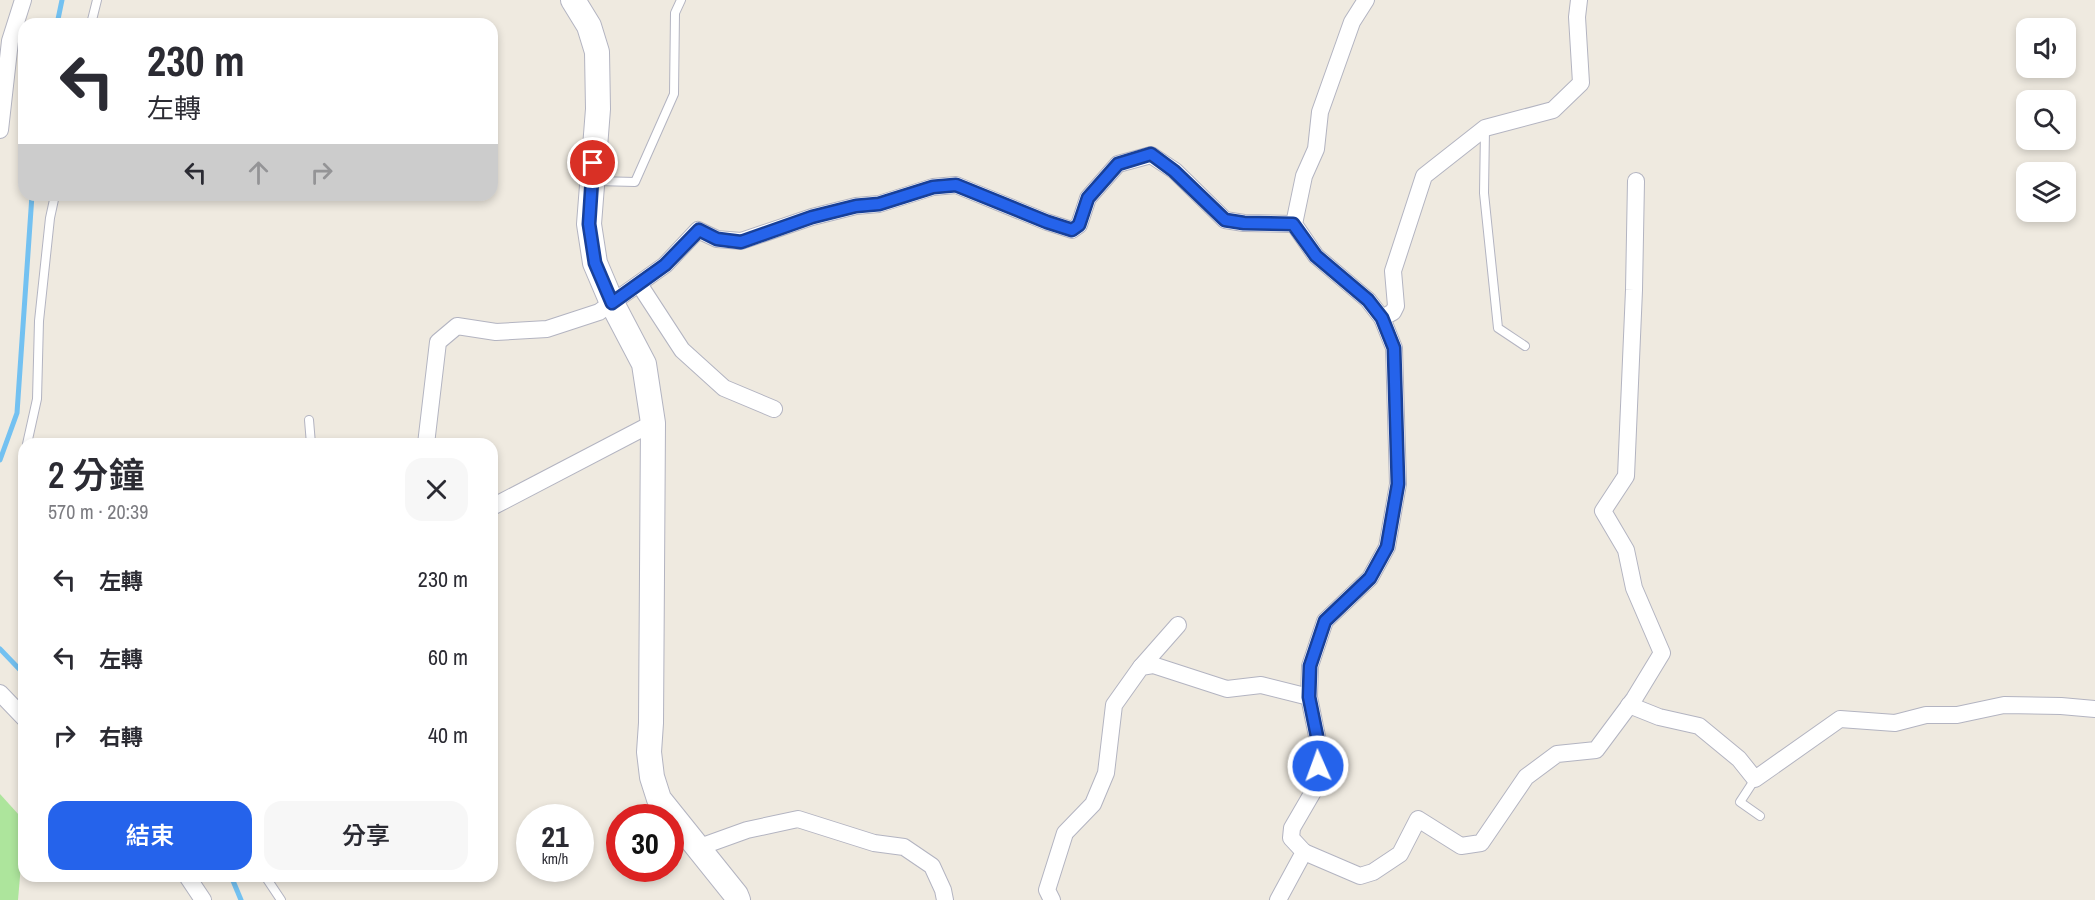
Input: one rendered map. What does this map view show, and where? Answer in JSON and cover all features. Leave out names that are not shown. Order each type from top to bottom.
[{"type":"street","points":[[0,130],[10,41],[23,0]]},
{"type":"street","points":[[573,0],[589,26],[597,52],[598,109],[589,224],[595,263],[612,303],[644,364],[653,423],[649,752],[652,777],[659,799],[738,900]]},
{"type":"street","points":[[1366,0],[1353,22],[1320,112],[1316,149],[1304,176],[1293,224],[1316,256],[1368,300],[1382,318],[1394,348],[1398,484],[1387,547],[1370,578],[1325,621],[1310,666],[1309,697],[1319,746],[1317,785],[1292,828],[1291,838],[1304,852],[1360,876],[1373,873],[1400,854],[1418,819],[1461,846],[1481,843],[1526,777],[1557,754],[1596,750],[1629,705],[1662,653],[1634,588],[1626,550],[1603,511],[1626,476],[1636,181]]},
{"type":"street","points":[[1382,318],[1393,312],[1396,306],[1393,271],[1424,176],[1485,128],[1553,110],[1581,83],[1577,16],[1579,0]]},
{"type":"street","points":[[427,438],[438,342],[457,326],[496,332],[547,329],[599,312],[665,265],[699,230],[717,239],[741,242],[812,217],[856,206],[879,204],[933,187],[956,185],[1072,230],[1079,225],[1088,198],[1118,164],[1151,154],[1174,171],[1225,220],[1244,223],[1293,224]]},
{"type":"street","points":[[639,284],[682,350],[724,388],[774,409]]},
{"type":"street","points":[[498,504],[653,423]]},
{"type":"street","points":[[1052,900],[1047,890],[1065,833],[1093,804],[1106,773],[1114,705],[1142,667],[1178,625]]},
{"type":"street","points":[[1142,667],[1153,665],[1227,689],[1261,685],[1309,697]]},
{"type":"street","points":[[0,693],[18,712]]},
{"type":"street","points":[[1629,705],[1659,717],[1699,726],[1739,759],[1755,779],[1840,718],[1895,723],[1926,715],[1957,715],[2004,705],[2095,709]]},
{"type":"street","points":[[698,848],[747,830],[798,819],[874,843],[904,847],[932,866],[945,900]]},
{"type":"street","points":[[1278,900],[1304,852]]},
{"type":"street","points":[[191,882],[203,900]]},
{"type":"lane","points":[[92,18],[97,0]]},
{"type":"lane","points":[[591,181],[635,182],[674,94],[675,13],[681,0]]},
{"type":"lane","points":[[1485,128],[1484,193],[1498,328],[1525,346]]},
{"type":"lane","points":[[28,438],[37,399],[39,321],[54,201]]},
{"type":"lane","points":[[309,420],[310,438]]},
{"type":"lane","points":[[1755,779],[1740,802],[1760,816]]},
{"type":"lane","points":[[270,882],[281,900]]},
{"type":"green space","points":[[0,794],[18,814],[20,882],[18,900],[0,900]]},
{"type":"waterway","points":[[58,18],[62,0]]},
{"type":"waterway","points":[[0,460],[17,413],[32,201]]},
{"type":"waterway","points":[[0,649],[18,668]]},
{"type":"waterway","points":[[234,882],[241,900]]},
{"type":"route","points":[[593,163],[589,224],[595,263],[612,303],[665,265],[699,230],[717,239],[741,242],[812,217],[856,206],[879,204],[933,187],[956,185],[1072,230],[1079,225],[1088,198],[1118,164],[1151,154],[1174,171],[1225,220],[1244,223],[1293,224],[1316,256],[1368,300],[1382,318],[1394,348],[1398,484],[1387,547],[1370,578],[1325,621],[1310,666],[1309,697],[1319,746],[1318,766]]}]
